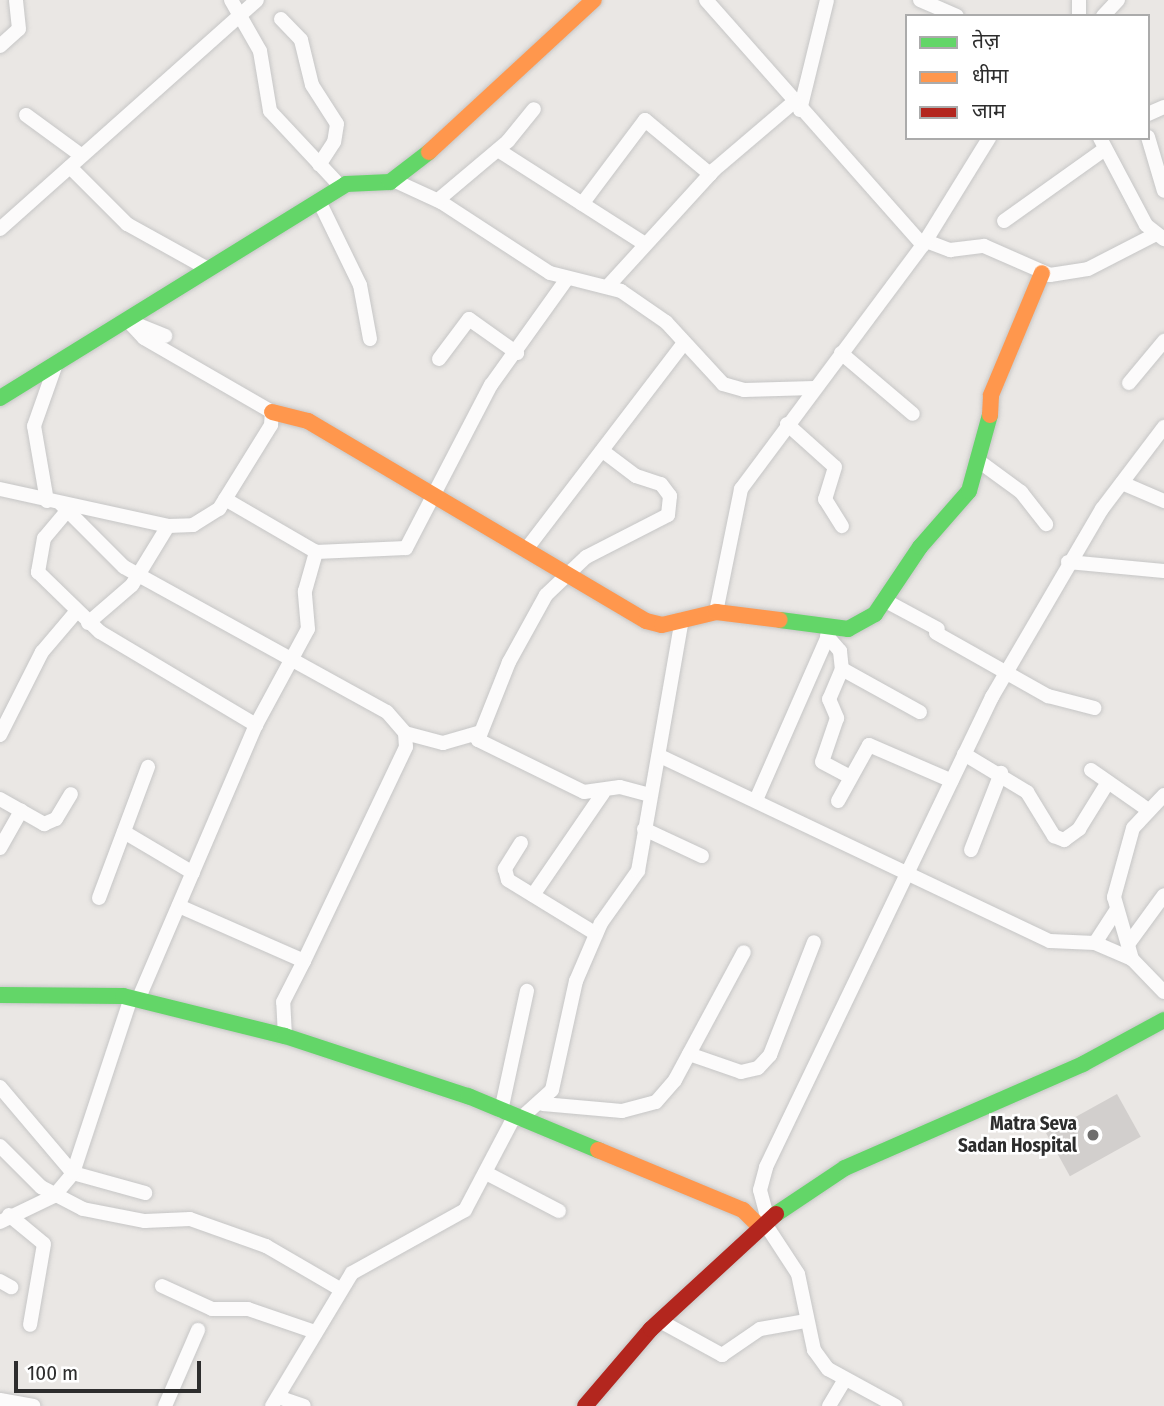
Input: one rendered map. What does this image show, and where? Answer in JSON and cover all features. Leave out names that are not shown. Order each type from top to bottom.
[{"type":"main road","points":[[0,398],[341,187],[393,180],[469,122],[594,0]]},
{"type":"main road","points":[[272,412],[308,421],[528,547],[646,621],[682,620],[716,612],[829,632],[862,624],[884,600],[920,547],[956,513],[980,462],[991,395],[1042,273]]},
{"type":"main road","points":[[0,995],[135,999],[285,1036],[511,1116],[743,1210],[764,1223]]},
{"type":"main road","points":[[585,1406],[660,1321],[764,1223],[845,1168],[1083,1064],[1164,1020]]},
{"type":"street","points":[[0,46],[19,29],[16,0]]},
{"type":"street","points":[[231,0],[260,51],[270,111],[341,187]]},
{"type":"street","points":[[0,229],[257,0]]},
{"type":"street","points":[[706,0],[797,106],[925,243],[950,250],[984,246],[1042,273],[1088,269],[1160,237],[1102,144],[1004,221]]},
{"type":"street","points":[[609,285],[710,174],[797,106],[827,0]]},
{"type":"street","points":[[920,0],[952,14]]},
{"type":"street","points":[[1105,14],[1118,0]]},
{"type":"street","points":[[281,19],[301,40],[312,85],[337,124],[334,142],[319,165]]},
{"type":"street","points":[[438,200],[498,150],[534,108]]},
{"type":"street","points":[[26,115],[82,156]]},
{"type":"street","points":[[582,204],[645,120],[710,174]]},
{"type":"street","points":[[716,612],[733,505],[787,424],[925,243],[988,140]]},
{"type":"street","points":[[1149,140],[1164,191]]},
{"type":"street","points":[[498,150],[645,244]]},
{"type":"street","points":[[70,167],[127,224],[208,269]]},
{"type":"street","points":[[393,180],[438,200],[567,279],[609,285],[666,322],[684,343],[733,389],[814,388]]},
{"type":"street","points":[[319,201],[360,285],[370,339]]},
{"type":"street","points":[[225,499],[316,552],[406,548],[491,385],[517,354],[567,279]]},
{"type":"street","points":[[439,359],[469,319],[517,354]]},
{"type":"street","points":[[127,320],[165,336]]},
{"type":"street","points":[[0,489],[59,505],[168,526],[208,518],[225,499],[271,425],[272,412],[144,338],[127,320]]},
{"type":"street","points":[[1129,383],[1164,341]]},
{"type":"street","points":[[528,547],[604,452],[684,343]]},
{"type":"street","points":[[841,353],[913,414]]},
{"type":"street","points":[[56,364],[34,426],[59,505],[100,548],[140,576],[387,712],[405,733],[443,743],[479,733]]},
{"type":"street","points":[[787,424],[835,467],[825,499],[842,526]]},
{"type":"street","points":[[896,1406],[845,1379],[814,1350],[798,1274],[764,1223],[760,1190],[766,1167],[1006,670],[1068,562],[1164,427]]},
{"type":"street","points":[[604,452],[636,476],[661,484],[670,496],[668,515],[586,557],[546,595],[520,640],[479,733],[482,746],[584,792],[603,793],[620,787],[649,795]]},
{"type":"street","points":[[980,462],[1021,492],[1046,524]]},
{"type":"street","points":[[1122,483],[1164,502]]},
{"type":"street","points":[[59,505],[36,562],[76,612],[88,623],[256,726]]},
{"type":"street","points":[[88,623],[140,576],[168,526]]},
{"type":"street","points":[[5,1219],[54,1196],[73,1173],[135,999],[179,906],[256,726],[293,660],[311,618],[305,591],[316,552]]},
{"type":"street","points":[[1068,562],[1164,570]]},
{"type":"street","points":[[884,600],[1048,696],[1094,708]]},
{"type":"street","points":[[0,735],[42,653],[76,612]]},
{"type":"street","points":[[543,1104],[558,1070],[576,981],[596,934],[639,871],[649,795],[662,757],[682,620]]},
{"type":"street","points":[[829,632],[840,651],[842,669],[829,699],[836,724],[822,762],[849,778]]},
{"type":"street","points":[[756,800],[829,632]]},
{"type":"street","points":[[842,669],[920,712]]},
{"type":"street","points":[[285,1036],[284,1002],[406,747],[405,733]]},
{"type":"street","points":[[838,801],[869,745],[952,781]]},
{"type":"street","points":[[964,754],[1027,792],[1054,836],[1064,840],[1079,829],[1108,782]]},
{"type":"street","points":[[662,757],[1050,941],[1095,943],[1132,959],[1164,992]]},
{"type":"street","points":[[99,898],[148,767]]},
{"type":"street","points":[[1091,770],[1108,782],[1157,806],[1118,871],[1117,909],[1132,959]]},
{"type":"street","points":[[971,850],[1001,774]]},
{"type":"street","points":[[533,895],[603,793]]},
{"type":"street","points":[[0,799],[51,823],[71,794]]},
{"type":"street","points":[[0,848],[21,811]]},
{"type":"street","points":[[644,829],[702,856]]},
{"type":"street","points":[[124,832],[193,873]]},
{"type":"street","points":[[521,843],[504,874],[596,934]]},
{"type":"street","points":[[1129,943],[1164,895]]},
{"type":"street","points":[[179,906],[304,961]]},
{"type":"street","points":[[1095,943],[1117,909]]},
{"type":"street","points":[[689,1054],[741,1072],[758,1068],[769,1055],[814,942]]},
{"type":"street","points":[[511,1116],[543,1104],[644,1109],[675,1080],[744,952]]},
{"type":"street","points":[[304,1406],[276,1402],[340,1289],[352,1273],[465,1210],[488,1174],[511,1116],[527,991]]},
{"type":"street","points":[[0,1087],[73,1173],[145,1193]]},
{"type":"street","points":[[0,1146],[54,1196],[99,1214],[190,1219],[266,1245],[340,1289]]},
{"type":"street","points":[[488,1174],[559,1211]]},
{"type":"street","points":[[5,1219],[44,1244],[30,1325]]},
{"type":"street","points":[[162,1286],[212,1309],[248,1309],[316,1332]]},
{"type":"street","points":[[660,1321],[722,1355],[760,1329],[806,1321]]},
{"type":"street","points":[[165,1406],[198,1329]]},
{"type":"street","points":[[829,1406],[845,1379]]},
{"type":"street","points":[[0,1400],[33,1406]]},
{"type":"building","points":[[1117,1094],[1141,1137],[1070,1176],[1046,1133]]},
{"type":"traffic: fast","points":[[0,398],[346,184],[390,182],[429,152]]},
{"type":"traffic: fast","points":[[780,620],[848,629],[875,614],[920,547],[969,491],[990,415]]},
{"type":"traffic: fast","points":[[0,995],[123,996],[285,1036],[468,1096],[598,1150]]},
{"type":"traffic: fast","points":[[776,1214],[845,1168],[1083,1064],[1164,1020]]},
{"type":"traffic: slow","points":[[429,152],[594,0]]},
{"type":"traffic: slow","points":[[990,415],[991,395],[1042,273]]},
{"type":"traffic: slow","points":[[272,412],[308,421],[646,621],[662,625],[716,612],[780,620]]},
{"type":"traffic: slow","points":[[598,1150],[743,1210],[759,1226]]},
{"type":"traffic: jam","points":[[585,1406],[651,1329],[776,1214]]},
{"type":"place","name":"Matra Seva Sadan Hospital","points":[[1093,1135]]}]
